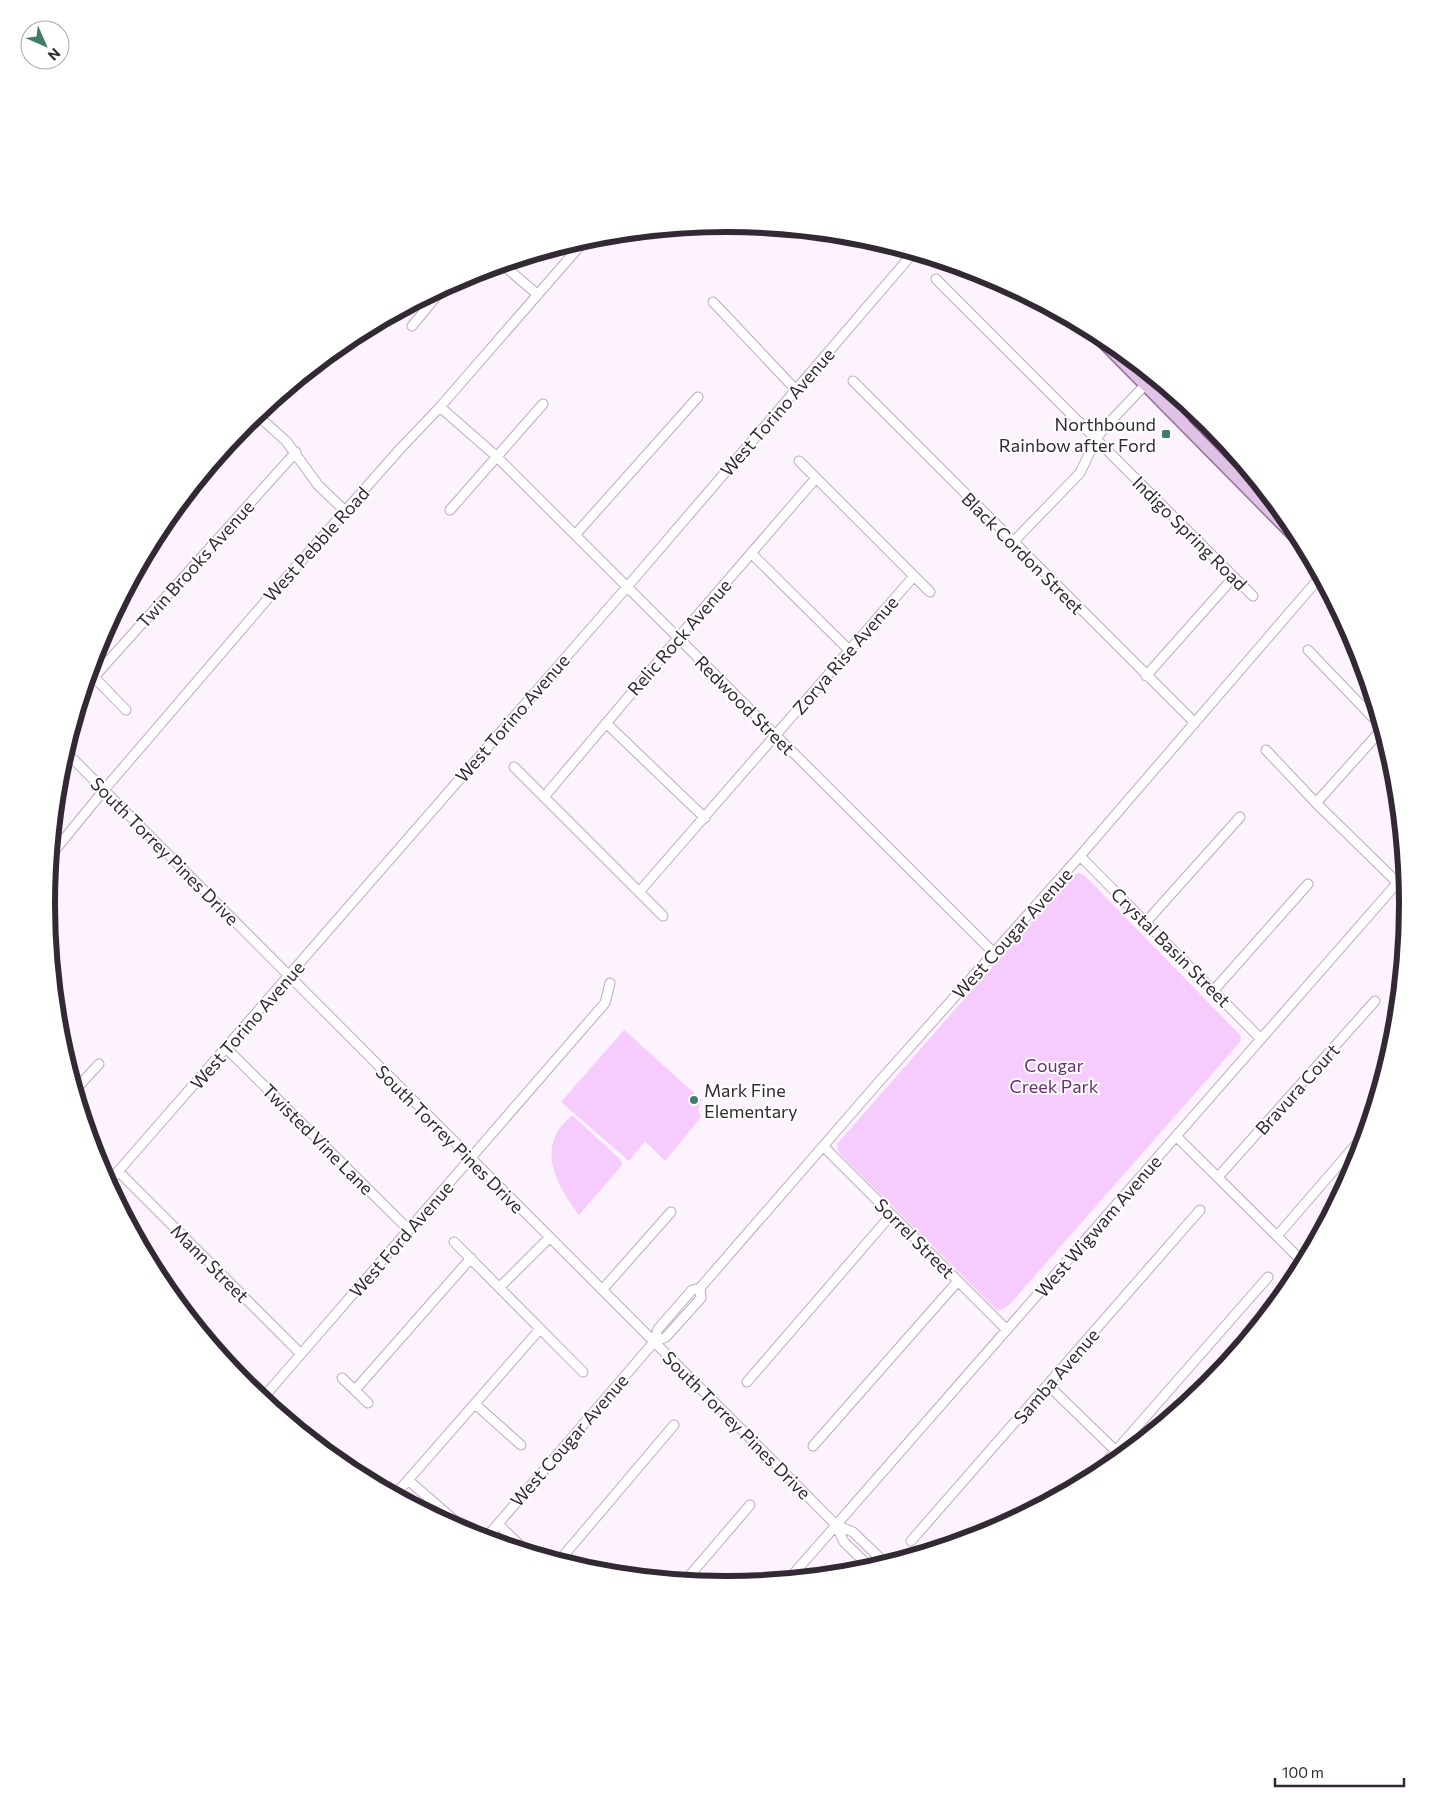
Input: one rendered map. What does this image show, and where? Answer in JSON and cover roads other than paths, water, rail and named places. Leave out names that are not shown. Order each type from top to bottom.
[{"type":"main road","points":[[1114,354],[1281,522]]},
{"type":"main road","points":[[1145,386],[1157,388],[1189,415]]},
{"type":"main road","points":[[1268,509],[1272,510]]},
{"type":"street","name":"West Pebble Road","points":[[58,846],[270,595],[440,407],[578,248]]},
{"type":"street","name":"West Torino Avenue","points":[[113,1177],[627,587],[910,257]]},
{"type":"street","points":[[507,268],[537,294]]},
{"type":"street","name":"Indigo Spring Road","points":[[936,279],[1253,596]]},
{"type":"street","points":[[412,326],[434,299]]},
{"type":"street","points":[[713,302],[796,390]]},
{"type":"street","name":"Black Cordon Street","points":[[853,381],[1195,723]]},
{"type":"street","points":[[1013,542],[1080,473],[1096,438],[1145,386]]},
{"type":"street","points":[[575,535],[698,397]]},
{"type":"street","points":[[450,510],[543,404]]},
{"type":"street","name":"Redwood Street","points":[[440,407],[496,456],[994,953]]},
{"type":"street","points":[[262,419],[286,441],[296,452],[318,485],[346,511]]},
{"type":"street","name":"Twin Brooks Avenue","points":[[99,667],[296,452]]},
{"type":"street","points":[[799,461],[930,592]]},
{"type":"street","name":"Relic Rock Avenue","points":[[544,797],[816,478]]},
{"type":"street","points":[[752,553],[849,650]]},
{"type":"street","name":"Zorya Rise Avenue","points":[[639,892],[914,576]]},
{"type":"street","points":[[1146,676],[1233,578]]},
{"type":"street","name":"West Cougar Avenue","points":[[490,1533],[654,1342],[666,1337],[700,1298],[700,1288],[1080,856],[1317,581]]},
{"type":"street","points":[[1308,650],[1374,719]]},
{"type":"street","points":[[95,677],[126,710]]},
{"type":"street","points":[[606,724],[705,818]]},
{"type":"street","points":[[1316,803],[1378,733]]},
{"type":"street","points":[[1266,750],[1316,803],[1400,885]]},
{"type":"street","name":"South Torrey Pines Drive","points":[[72,758],[548,1238],[836,1525],[844,1542],[865,1563]]},
{"type":"street","points":[[514,767],[663,916]]},
{"type":"street","points":[[1146,922],[1240,817]]},
{"type":"street","name":"Crystal Basin Street","points":[[1080,856],[1261,1039]]},
{"type":"street","name":"West Wigwam Avenue","points":[[794,1573],[1399,880]]},
{"type":"street","points":[[1214,990],[1308,884]]},
{"type":"street","name":"West Ford Avenue","points":[[267,1394],[471,1160],[605,1003],[610,983]]},
{"type":"street","name":"Bravura Court","points":[[1218,1177],[1375,1001]]},
{"type":"street","name":"Twisted Vine Lane","points":[[226,1048],[410,1230]]},
{"type":"street","points":[[80,1085],[99,1064]]},
{"type":"street","points":[[1176,1136],[1299,1258]]},
{"type":"street","name":"Sorrel Street","points":[[823,1146],[1006,1330]]},
{"type":"street","points":[[1277,1236],[1354,1147]]},
{"type":"street","name":"Mann Street","points":[[118,1171],[301,1354]]},
{"type":"street","name":"Samba Avenue","points":[[911,1541],[1200,1210]]},
{"type":"street","points":[[602,1290],[671,1212]]},
{"type":"street","points":[[747,1382],[891,1215]]},
{"type":"street","points":[[500,1287],[548,1238]]},
{"type":"street","points":[[454,1242],[583,1372]]},
{"type":"street","points":[[355,1390],[471,1258]]},
{"type":"street","points":[[1126,1446],[1268,1277]]},
{"type":"street","points":[[814,1446],[958,1281]]},
{"type":"street","points":[[399,1490],[540,1329]]},
{"type":"street","points":[[342,1378],[368,1403]]},
{"type":"street","points":[[1048,1384],[1117,1452]]},
{"type":"street","points":[[475,1404],[521,1445]]},
{"type":"street","points":[[563,1556],[674,1426]]},
{"type":"street","points":[[408,1480],[449,1515]]},
{"type":"street","points":[[690,1575],[750,1505]]},
{"type":"street","points":[[498,1524],[518,1543]]},
{"type":"street","name":"South Torrey Pines Drive","points":[[836,1525],[853,1532],[881,1559]]},
{"type":"place","name":"Northbound Rainbow after Ford","points":[[1166,434]]},
{"type":"place","name":"Mark Fine Elementary","points":[[694,1100]]},
{"type":"park label","name":"Cougar Creek Park","points":[[1054,1075]]}]
